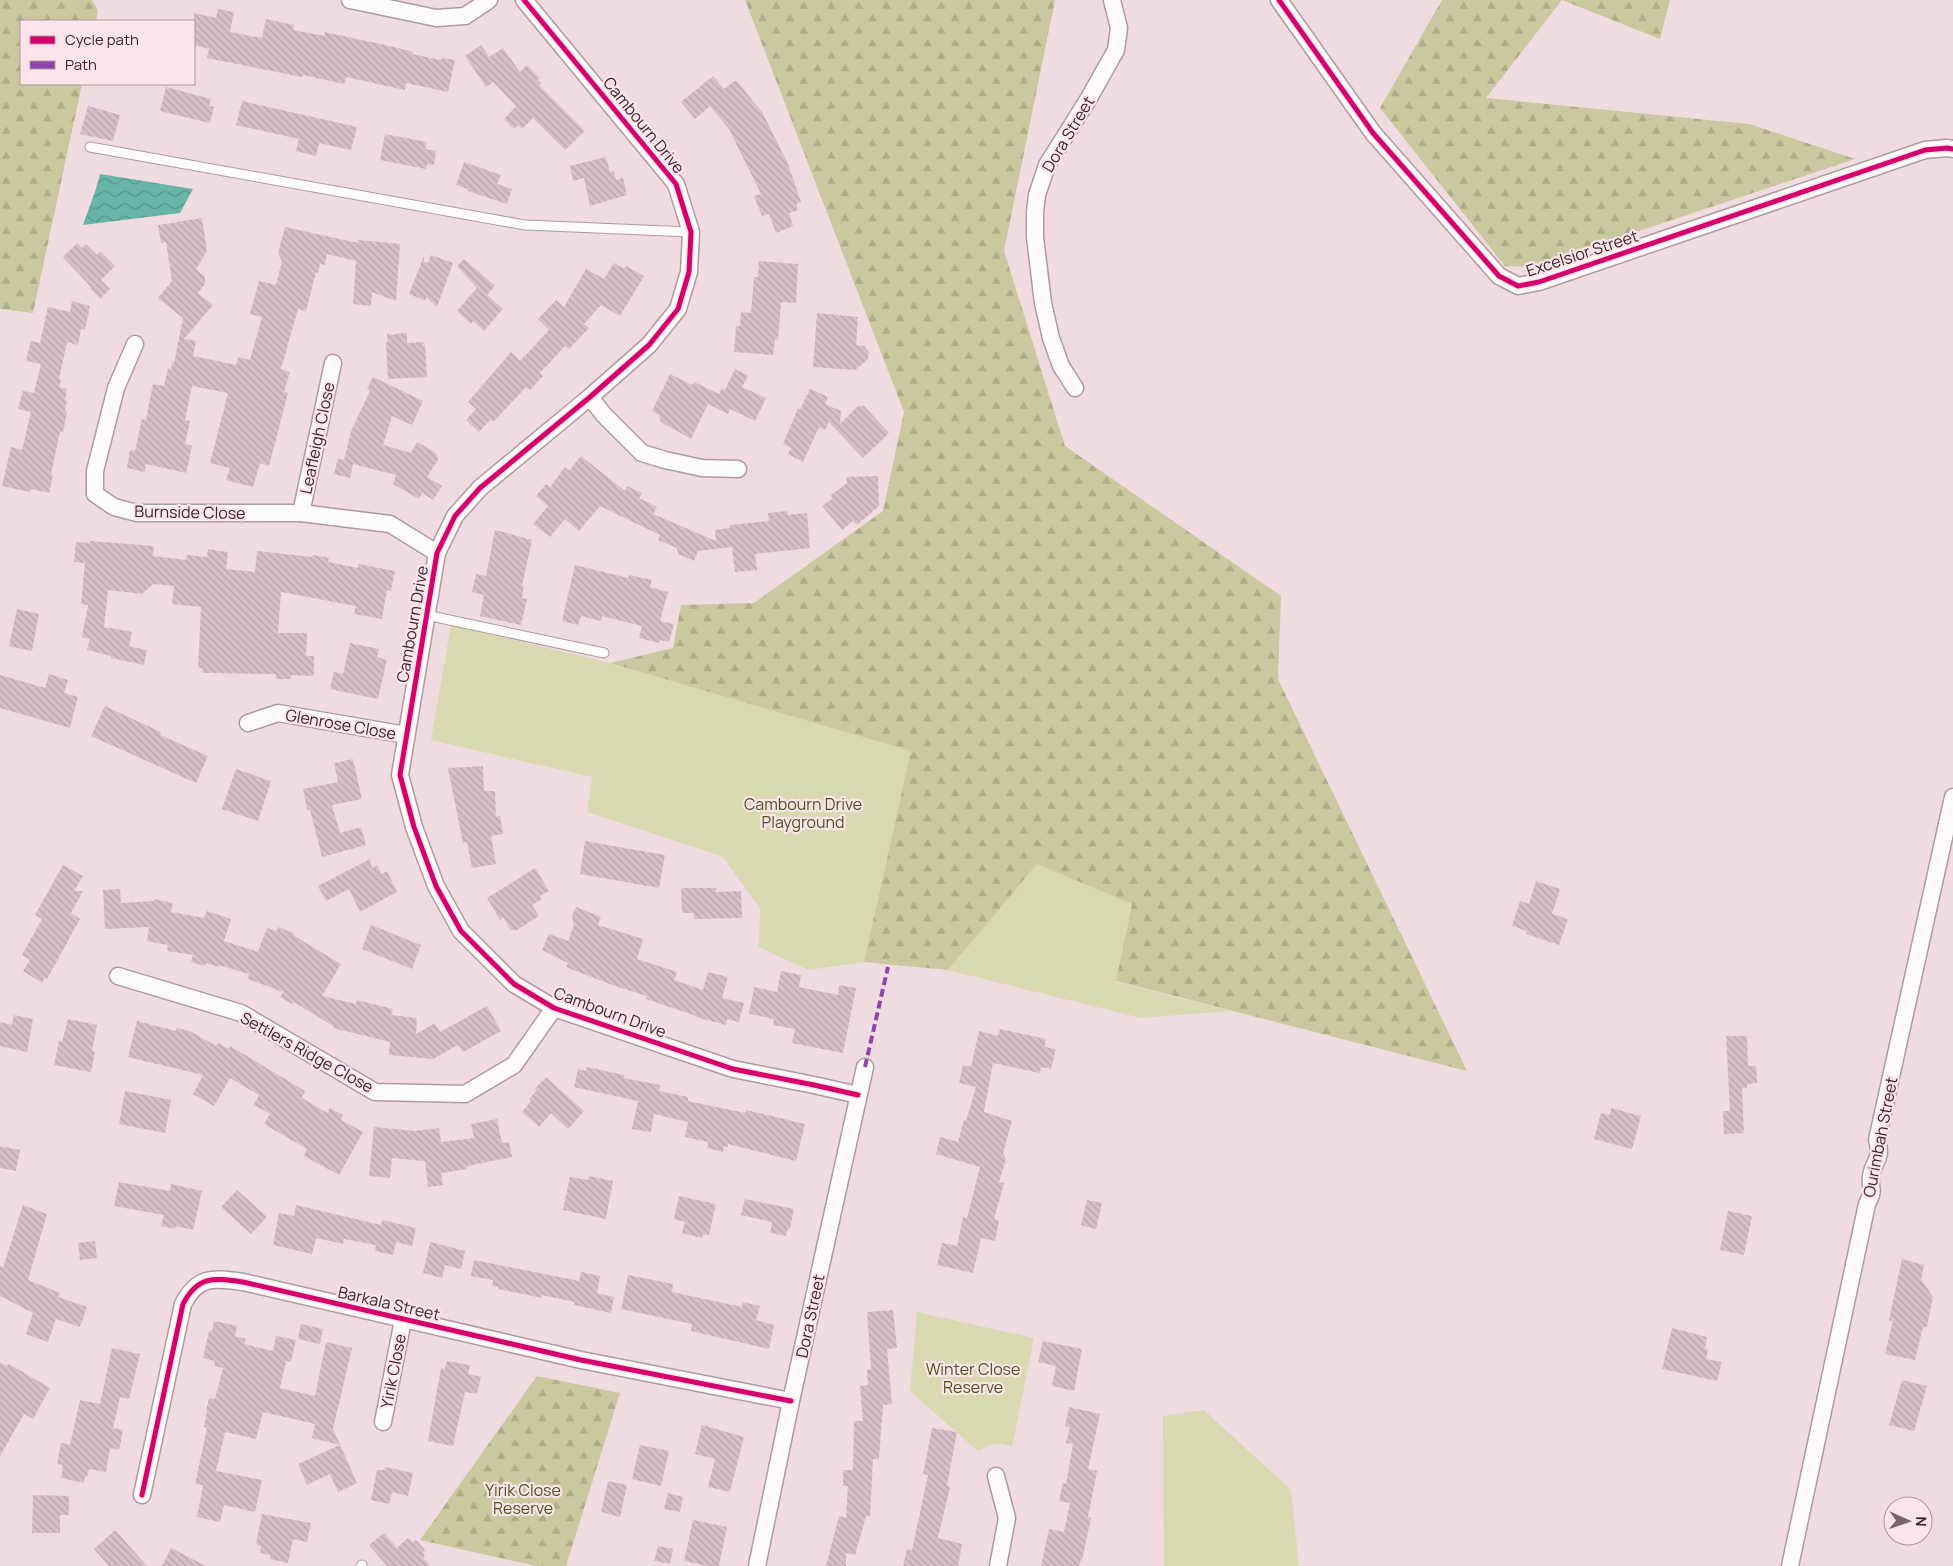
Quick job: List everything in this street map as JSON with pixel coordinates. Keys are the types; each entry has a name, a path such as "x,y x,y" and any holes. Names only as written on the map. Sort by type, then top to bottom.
{"street":[{"path":"350,0 436,18 464,16 489,0"},
{"name":"Cambourn Drive","path":"524,0 676,184 691,232 689,272 678,309 649,345 590,397 480,488 455,516 437,553 400,775 414,827 436,886 461,931 514,984 554,1008 733,1069 858,1095"},
{"name":"Dora Street","path":"1075,388 1061,366 1051,338 1043,303 1035,237 1035,212 1037,195 1047,165 1090,98 1116,50 1119,28 1112,0"},
{"name":"Excelsior Street","path":"1279,0 1373,133 1499,276 1518,286 1548,279 1925,150 1953,149"},
{"name":"Burnside Close","path":"135,344 116,388 96,471 95,494 114,508 137,513 301,512 390,524 437,553"},
{"name":"Leafleigh Close","path":"301,512 333,363"},
{"path":"590,397 604,415 642,453 702,468 738,469"},
{"name":"Glenrose Close","path":"248,723 278,713 406,735"},
{"name":"Ourimbah Street","path":"1790,1566 1867,1204 1873,1193 1872,1174 1879,1157 1878,1140 1953,797"},
{"name":"Settlers Ridge Close","path":"118,976 241,1013 375,1092 465,1094 514,1065 554,1008"},
{"name":"Dora Street","path":"757,1566 865,1067"},
{"name":"Barkala Street","path":"142,1495 183,1304 197,1284 216,1279 242,1282 581,1360 792,1401"},
{"name":"Yirik Close","path":"383,1422 403,1320"},
{"path":"996,1476 1006,1518 998,1566"}],"lane":[{"path":"90,147 526,225 691,232"},
{"path":"426,615 604,653"}],"green space":[{"path":"0,0 92,0 98,10 96,20 20,20 20,85 82,85 33,313 0,309"},
{"path":"745,0 1055,0 1004,251 1065,446 1281,596 1278,679 1467,1071 1116,981 1132,904 1037,864 948,970 864,962 911,751 610,663 673,648 681,605 754,603 883,511 904,412"},
{"path":"1442,0 1562,0 1486,98 1749,124 1855,159 1531,267 1505,266 1380,108"},
{"path":"1562,0 1670,0 1660,39"},
{"name":"Cambourn Drive Playground","path":"451,625 610,663 911,751 864,962 808,970 759,947 760,908 722,856 587,812 592,777 431,740"},
{"path":"1037,864 1132,904 1116,982 1230,1011 1141,1018 948,970"},
{"name":"Winter Close Reserve","path":"917,1312 1034,1338 1012,1447 994,1444 978,1451 910,1391"},
{"name":"Yirik Close Reserve","path":"537,1376 620,1393 566,1566 536,1566 420,1540"},
{"path":"1204,1410 1291,1490 1299,1566 1164,1566 1163,1416"}],"water":[{"path":"100,174 193,189 180,213 83,225"}],"building":[{"path":"218,9 234,12 230,32 262,38 266,19 294,25 293,30 324,36 325,32 398,48 413,52 412,54 440,60 443,58 455,60 448,92 406,83 405,90 346,77 344,84 207,58 209,49 195,45 194,13 216,18"},
{"path":"481,45 489,57 503,48 520,72 527,65 540,78 537,80 541,83 539,85 585,131 565,150 533,118 522,129 518,125 514,129 504,119 516,106 493,82 486,87 465,56"},
{"path":"713,76 724,89 736,80 762,112 788,164 801,202 796,204 798,209 796,211 789,213 793,226 776,233 769,214 762,216 754,196 761,194 729,129 710,106 695,119 681,102"},
{"path":"166,87 211,99 209,106 214,107 210,123 160,111"},
{"path":"242,101 357,127 351,150 319,143 316,156 296,151 299,139 236,125"},
{"path":"88,106 120,115 113,141 80,134"},
{"path":"385,134 427,142 425,149 436,151 434,165 427,164 426,169 380,160"},
{"path":"606,157 610,172 614,171 616,180 623,178 627,195 590,206 584,178 573,181 570,166"},
{"path":"464,162 501,175 497,184 512,189 507,204 456,185"},
{"path":"202,218 207,251 196,269 205,277 205,284 198,293 213,305 184,339 196,341 193,356 236,365 238,357 250,360 262,317 250,314 259,281 276,285 282,261 278,253 285,227 358,243 358,240 400,244 396,301 372,292 371,306 353,304 356,261 327,254 325,265 320,264 318,273 316,272 306,311 298,309 281,369 290,372 284,392 288,393 269,466 260,463 253,487 226,480 230,468 210,463 228,393 192,386 185,420 190,421 185,444 192,446 186,473 146,464 145,472 127,468 130,450 135,451 142,419 146,420 153,384 164,386 168,368 171,369 172,363 174,363 183,318 158,298 172,281 166,242 161,243 158,225"},
{"path":"77,243 82,248 86,244 97,255 100,251 115,266 101,280 110,289 100,299 63,257"},
{"path":"431,255 453,263 437,307 426,297 426,301 409,294 424,256 424,262 428,263"},
{"path":"464,259 495,286 487,295 503,309 484,331 473,321 471,324 457,311 477,288 457,266"},
{"path":"759,261 798,264 796,303 781,302 778,340 775,339 773,355 734,352 736,326 740,326 741,312 751,313 754,277 758,277"},
{"path":"614,263 624,269 626,266 644,276 620,316 601,305 584,324 589,328 569,349 565,346 540,373 543,376 530,390 526,387 494,421 490,420 479,432 466,420 476,409 468,402 511,352 520,361 549,330 538,319 556,300 564,307 586,269 604,279"},
{"path":"72,301 90,306 85,330 81,329 78,345 67,342 59,387 67,389 65,411 67,412 63,432 60,432 49,493 31,489 30,492 2,486 11,447 22,450 31,412 18,409 23,391 34,393 41,364 26,361 31,341 40,343 48,307 70,312"},
{"path":"817,313 858,317 856,345 864,346 869,352 868,359 855,370 813,367"},
{"path":"407,333 407,343 424,342 422,348 425,344 427,377 388,379 387,334"},
{"path":"735,369 748,376 742,387 766,398 755,421 730,409 728,414 708,404 691,439 661,422 659,415 652,411 670,374 692,385 694,382 719,394 722,388 725,390"},
{"path":"373,377 423,401 412,425 392,416 383,445 411,453 417,442 436,453 438,460 427,477 442,486 433,500 422,493 419,499 393,484 396,475 353,464 350,478 334,474 338,459 344,460 351,431 370,391 367,389"},
{"path":"810,389 828,397 825,404 841,411 840,424 858,406 864,406 889,433 863,458 829,422 825,430 819,427 803,462 788,454 791,448 783,444 798,408 800,410 806,397 804,395 807,396"},
{"path":"581,456 625,491 627,486 642,493 639,498 657,507 653,514 716,541 715,530 730,528 730,525 769,521 768,513 787,511 788,515 807,513 810,548 755,554 757,570 735,572 732,547 698,551 694,561 678,554 677,548 658,540 660,535 600,506 579,531 565,519 550,537 533,524 548,506 536,496 546,484 550,487 565,467 569,471"},
{"path":"878,476 879,506 857,525 853,521 842,530 822,506 832,499 831,495 847,483 846,477"},
{"path":"495,530 532,540 522,586 524,586 522,598 527,599 521,625 480,616 484,595 472,592 476,574 486,576"},
{"path":"90,541 154,546 153,556 186,560 187,555 207,557 208,549 228,552 226,569 255,572 257,551 312,557 313,555 329,558 328,562 358,568 358,564 395,571 391,591 387,590 382,619 354,614 356,606 281,592 278,633 307,633 306,656 314,656 314,676 291,675 291,679 276,679 276,674 202,673 203,668 198,668 201,607 172,604 174,586 153,584 142,594 108,590 104,627 132,632 129,646 147,650 144,665 111,658 111,656 87,650 90,639 82,637 88,605 81,604 85,563 74,562 76,542 90,543"},
{"path":"575,565 628,578 629,575 652,580 650,587 668,592 660,621 674,624 669,642 660,640 659,643 639,638 642,626 602,616 601,621 581,616 578,625 562,621"},
{"path":"17,609 39,614 32,651 9,646"},
{"path":"350,643 379,649 377,657 387,660 378,699 330,689 334,672 343,674"},
{"path":"49,674 68,680 64,693 78,697 70,728 0,708 0,675 45,688"},
{"path":"105,706 161,732 160,735 208,756 196,783 91,736"},
{"path":"353,759 362,799 332,805 340,833 361,827 366,845 322,857 310,810 307,810 303,789 338,782 334,763"},
{"path":"483,766 484,791 495,791 496,817 500,816 503,834 491,836 496,864 472,868 467,842 463,843 448,768"},
{"path":"236,769 271,781 258,821 222,809"},
{"path":"585,841 665,855 659,888 580,874"},
{"path":"370,859 372,868 377,865 382,874 387,871 397,892 360,912 349,889 326,901 318,886"},
{"path":"63,865 83,876 74,891 83,891 71,913 80,919 47,979 45,978 42,983 23,971 30,960 22,955 42,919 35,915"},
{"path":"535,868 549,891 540,896 542,899 532,905 539,916 517,930 511,930 503,917 500,920 487,898"},
{"path":"1536,881 1560,889 1552,914 1568,919 1559,945 1526,934 1527,931 1512,926 1520,901 1529,904"},
{"path":"681,888 716,888 716,892 741,891 742,918 694,919 694,913 682,913"},
{"path":"120,889 121,903 154,901 154,899 173,903 171,912 204,918 207,911 231,919 224,941 258,952 267,928 277,931 278,927 294,933 293,935 341,964 322,996 356,1004 357,1000 393,1009 391,1015 417,1018 416,1034 435,1023 440,1032 487,1006 501,1031 463,1052 458,1045 433,1059 389,1055 390,1042 333,1028 333,1026 294,1002 292,1004 280,997 283,992 248,979 249,974 219,965 219,967 206,963 205,966 191,962 193,955 167,951 168,945 147,941 149,927 105,929 103,890"},
{"path":"576,907 601,917 598,925 643,939 637,959 677,972 674,980 703,990 708,972 728,977 722,998 744,1003 739,1022 727,1019 726,1025 696,1017 646,999 647,996 566,967 568,963 542,950 549,934 568,941 574,925 572,915"},
{"path":"371,925 421,945 412,969 362,949"},
{"path":"781,971 801,975 799,987 838,995 839,985 856,988 843,1053 792,1043 795,1029 773,1025 774,1019 749,1014 754,987 777,992"},
{"path":"14,1015 33,1019 27,1052 0,1046 0,1022 12,1025"},
{"path":"68,1019 97,1025 92,1051 95,1052 91,1072 54,1065 59,1041 62,1042"},
{"path":"137,1021 176,1031 176,1028 190,1031 216,1046 218,1043 229,1049 230,1046 305,1091 302,1098 327,1113 330,1108 343,1115 341,1120 363,1132 339,1175 304,1156 307,1149 264,1124 270,1114 254,1105 259,1095 230,1078 214,1106 193,1094 203,1075 128,1057"},
{"path":"1000,1029 1046,1039 1045,1047 1056,1049 1051,1069 1041,1067 1040,1073 993,1063 984,1112 1012,1121 1003,1153 1006,1159 999,1182 1004,1183 994,1219 999,1221 995,1241 981,1238 973,1273 937,1265 942,1243 957,1246 963,1217 967,1218 980,1167 936,1154 940,1137 958,1142 964,1120 966,1121 976,1087 959,1083 963,1065 971,1067 979,1031 998,1036"},
{"path":"1726,1036 1747,1036 1748,1066 1756,1066 1757,1083 1747,1084 1747,1088 1742,1088 1744,1133 1724,1134 1723,1111 1730,1111"},
{"path":"587,1067 624,1075 624,1078 660,1085 659,1091 688,1097 688,1101 745,1113 746,1110 805,1124 796,1161 728,1144 728,1147 724,1146 723,1152 707,1148 708,1142 685,1137 688,1122 654,1114 651,1132 632,1129 638,1101 574,1087 578,1069 586,1071"},
{"path":"546,1077 584,1111 568,1129 551,1113 539,1127 522,1112 531,1101 529,1099 537,1090 535,1089"},
{"path":"125,1091 171,1100 165,1133 119,1124"},
{"path":"1611,1108 1641,1116 1632,1149 1594,1139 1601,1113 1610,1115"},
{"path":"497,1119 502,1143 509,1142 512,1157 467,1166 467,1169 441,1173 443,1185 428,1187 425,1161 392,1158 390,1178 369,1176 374,1127 415,1131 439,1128 441,1142 474,1138 471,1124"},
{"path":"0,1146 20,1150 16,1171 0,1168"},
{"path":"589,1176 613,1181 606,1219 563,1210 570,1177 588,1180"},
{"path":"119,1182 170,1191 171,1184 202,1191 193,1230 176,1226 175,1229 161,1226 164,1215 114,1206"},
{"path":"237,1190 267,1217 251,1234 221,1207"},
{"path":"679,1196 716,1204 709,1235 703,1234 702,1238 682,1233 685,1222 674,1219"},
{"path":"745,1199 794,1209 790,1229 788,1228 786,1236 770,1233 772,1222 741,1215"},
{"path":"1087,1200 1102,1203 1096,1229 1081,1225"},
{"path":"23,1205 47,1214 28,1280 60,1293 58,1297 87,1307 80,1327 56,1319 48,1342 26,1334 33,1313 0,1296 0,1266 3,1268"},
{"path":"296,1205 381,1225 382,1220 416,1228 412,1246 396,1242 393,1255 375,1251 376,1245 344,1239 343,1244 316,1238 312,1254 273,1245 279,1213 294,1216"},
{"path":"1728,1211 1752,1216 1744,1255 1720,1250"},
{"path":"95,1241 97,1258 80,1260 78,1243"},
{"path":"430,1242 465,1251 461,1269 445,1265 442,1278 423,1273"},
{"path":"1902,1259 1924,1265 1921,1279 1933,1297 1927,1327 1923,1327 1915,1360 1885,1354 1893,1321 1889,1320"},
{"path":"474,1260 579,1281 581,1272 600,1276 597,1293 614,1297 611,1313 574,1305 575,1302 542,1295 542,1298 498,1289 499,1287 492,1286 493,1280 471,1276"},
{"path":"628,1275 673,1284 672,1292 742,1307 743,1302 760,1306 756,1320 774,1325 769,1349 691,1331 692,1324 621,1309"},
{"path":"893,1310 897,1348 887,1349 892,1404 883,1405 879,1459 873,1459 870,1516 866,1516 855,1555 846,1553 846,1566 826,1566 839,1516 846,1518 848,1486 843,1486 843,1470 853,1470 854,1421 863,1421 860,1386 868,1385 867,1370 871,1369 867,1312"},
{"path":"214,1321 237,1326 235,1336 246,1339 244,1344 273,1351 276,1336 296,1340 291,1362 286,1361 280,1388 315,1396 326,1342 352,1348 333,1429 357,1483 338,1492 330,1474 307,1485 298,1464 340,1445 312,1438 315,1424 263,1412 256,1439 225,1432 216,1471 262,1480 255,1512 224,1505 220,1522 197,1517 203,1485 195,1484 207,1428 204,1427 206,1411 209,1398 215,1399 223,1368 214,1366 215,1361 203,1358 209,1331 212,1331"},
{"path":"301,1324 323,1329 320,1344 298,1339"},
{"path":"1672,1328 1707,1337 1705,1349 1708,1349 1706,1359 1722,1362 1717,1381 1662,1369"},
{"path":"1043,1341 1082,1349 1074,1391 1052,1386 1056,1366 1038,1362"},
{"path":"112,1348 140,1354 129,1399 120,1397 113,1428 123,1430 119,1450 110,1448 106,1472 89,1469 84,1483 61,1478 63,1465 57,1464 61,1443 70,1445 80,1400 100,1404"},
{"path":"447,1361 470,1365 468,1374 481,1377 477,1394 465,1392 453,1446 428,1441 441,1368 445,1369"},
{"path":"0,1362 7,1366 9,1364 50,1388 33,1419 24,1414 0,1456"},
{"path":"1902,1380 1927,1386 1914,1431 1889,1425"},
{"path":"1069,1407 1100,1414 1088,1469 1097,1471 1088,1517 1091,1518 1079,1566 1041,1566 1049,1529 1064,1532 1070,1503 1059,1501 1063,1483 1066,1484 1073,1444 1066,1443 1070,1427 1065,1426"},
{"path":"702,1425 744,1437 730,1492 708,1487 715,1459 695,1454"},
{"path":"932,1428 957,1432 947,1486 950,1487 938,1538 962,1544 958,1566 903,1566 907,1549 912,1550 928,1475 923,1474"},
{"path":"640,1445 669,1451 661,1486 632,1479"},
{"path":"385,1467 413,1473 408,1496 392,1492 389,1504 371,1500 377,1470 385,1470"},
{"path":"608,1481 627,1485 620,1517 601,1512"},
{"path":"668,1493 683,1497 680,1512 664,1509"},
{"path":"33,1495 69,1496 69,1515 60,1515 60,1533 32,1533"},
{"path":"262,1514 311,1523 307,1542 293,1539 288,1563 270,1559 270,1555 260,1553 261,1546 256,1544"},
{"path":"693,1520 727,1527 719,1566 706,1566 684,1561"},
{"path":"115,1530 147,1566 109,1566 94,1549"},
{"path":"384,1533 397,1548 408,1538 413,1542 416,1540 425,1550 423,1558 430,1566 387,1566 369,1545"},
{"path":"658,1546 673,1549 670,1564 654,1561"},
{"path":"171,1548 206,1566 162,1566"}],"marked path":[{"path":"865,1067 888,967"}],"cycle path":[{"path":"524,0 676,184 691,232 689,272 678,309 649,345 590,397 480,488 455,516 437,553 400,775 414,827 436,886 461,931 514,984 554,1008 733,1069 858,1095"},
{"path":"1279,0 1373,133 1499,276 1518,286 1539,282 1925,150 1953,149"},
{"path":"142,1495 183,1304 195,1288 201,1283 208,1281 243,1282 581,1360 791,1401"}]}
